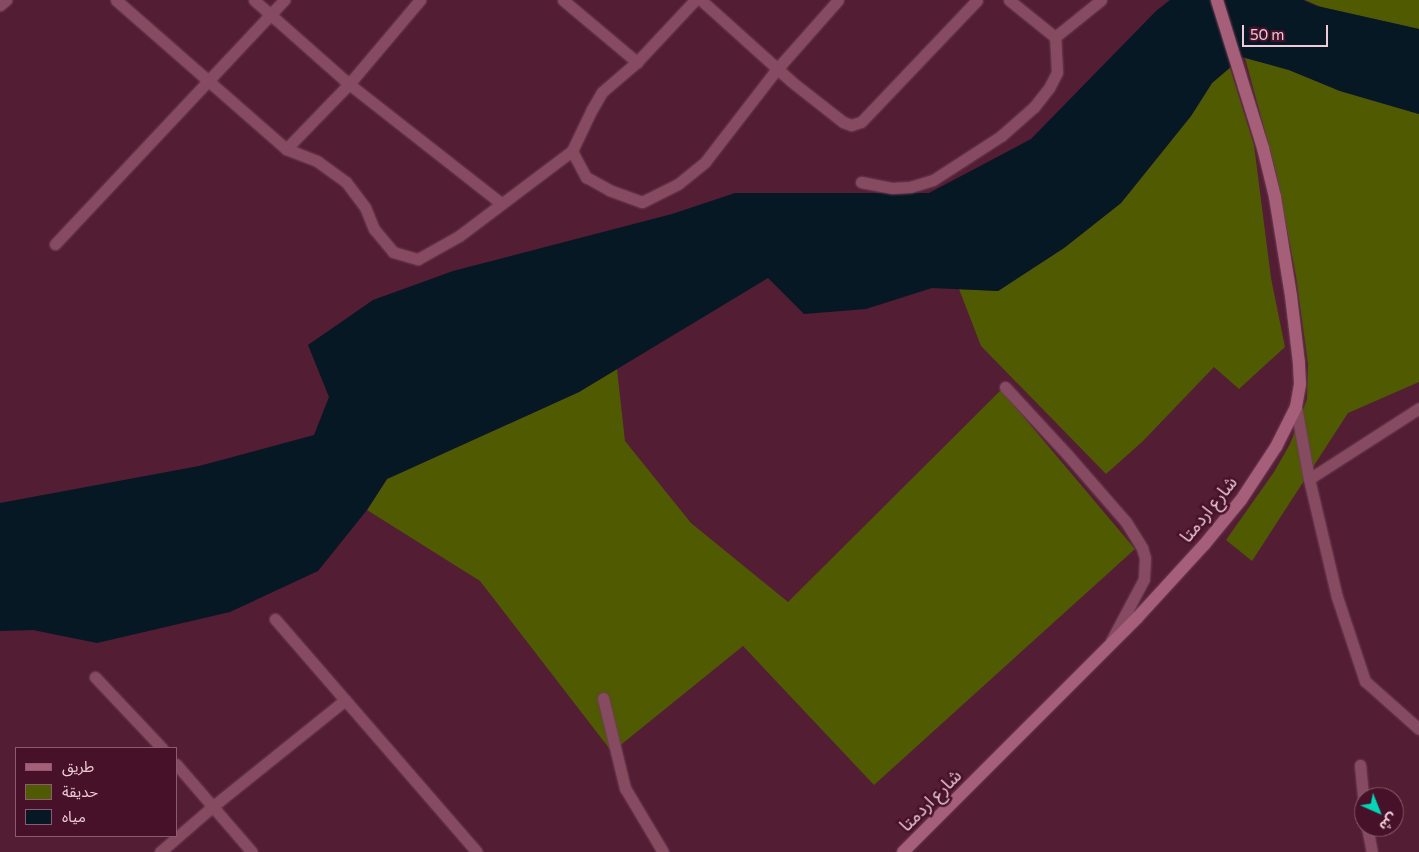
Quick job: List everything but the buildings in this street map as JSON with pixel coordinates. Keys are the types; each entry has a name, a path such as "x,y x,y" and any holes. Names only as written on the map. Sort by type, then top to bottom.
{"main road":[{"name":"شارع اردمتا","path":"903,852 1107,648 1204,545 1241,500 1276,447 1296,407 1300,384 1292,296 1275,197 1218,0"}],"street":[{"path":"0,5 6,0"},
{"path":"116,0 286,149 317,160 346,182 365,207 374,229 393,252 418,259 458,236 572,151 602,92 637,62 695,0"},
{"path":"254,0 349,84 501,204"},
{"path":"55,244 284,0"},
{"path":"286,149 349,84 420,0"},
{"path":"563,0 637,62"},
{"path":"701,0 777,69 843,122 852,125 861,122 977,0"},
{"path":"572,151 586,177 609,190 642,202 678,184 705,162 777,69 838,0"},
{"path":"1009,0 1056,36"},
{"path":"1056,36 1101,0"},
{"path":"861,182 892,188 910,188 934,180 1001,136 1034,107 1049,88 1057,72 1056,36"},
{"path":"1005,388 1066,452 1126,522 1142,548 1145,558 1144,579 1107,648"},
{"path":"1296,407 1309,479 1336,597 1365,681 1419,729"},
{"path":"1309,479 1419,408"},
{"path":"275,618 477,852"},
{"path":"96,677 161,747"},
{"path":"603,698 625,788 663,852"},
{"path":"178,836 345,700"},
{"path":"1360,765 1362,787"},
{"path":"178,766 252,852"},
{"path":"160,852 177,837"},
{"path":"1370,837 1372,852"}],"green space":[{"path":"1305,0 1419,0 1419,29 1321,7"},
{"path":"1245,58 1289,70 1340,91 1419,114 1419,382 1348,413 1252,561 1226,540 1274,472 1290,444 1307,399 1308,364 1296,276 1276,172"},
{"path":"1230,68 1254,145 1271,278 1285,347 1239,389 1214,367 1143,441 1106,474 981,346 959,289 998,291 1064,248 1121,203 1191,116 1212,83"},
{"path":"617,369 625,441 691,523 788,602 1001,390 1135,549 874,785 743,646 612,752 480,581 367,510 387,479 579,392"}],"water":[{"path":"1170,0 1303,0 1317,6 1419,29 1419,114 1340,91 1289,70 1242,57 1212,83 1191,116 1121,203 1064,248 998,291 932,288 866,309 804,314 768,278 579,392 387,479 367,510 318,571 230,612 97,643 33,630 0,631 0,503 199,466 314,435 329,397 308,345 373,300 453,271 672,214 735,193 929,193 1031,139 1156,11"}]}
